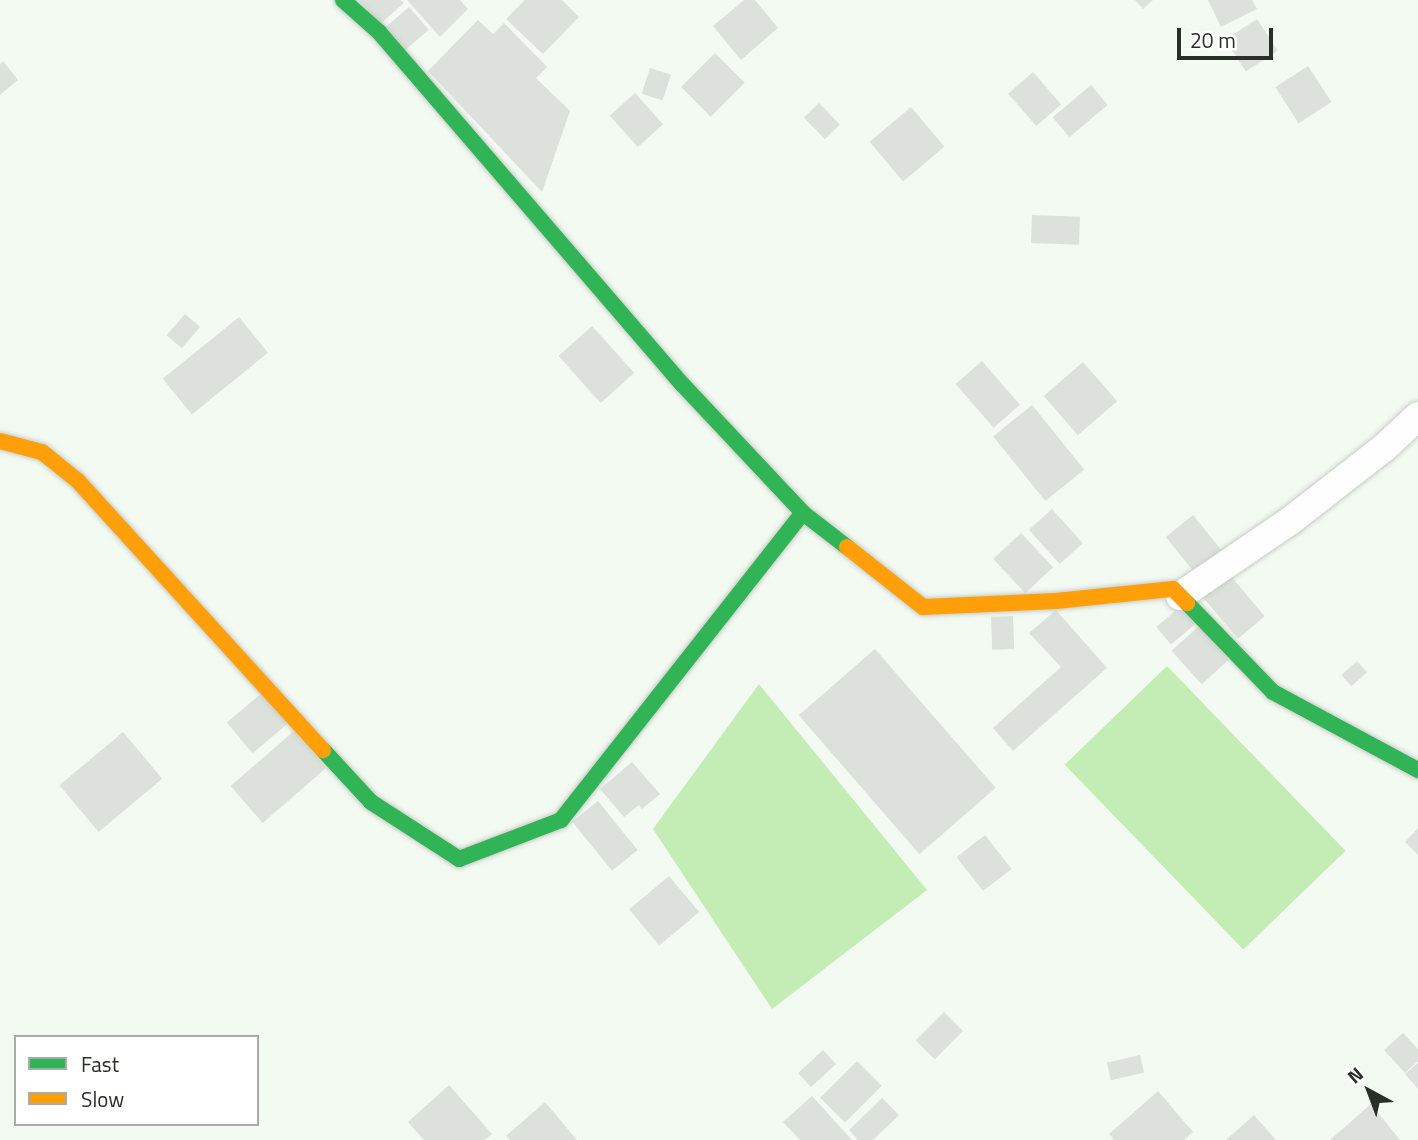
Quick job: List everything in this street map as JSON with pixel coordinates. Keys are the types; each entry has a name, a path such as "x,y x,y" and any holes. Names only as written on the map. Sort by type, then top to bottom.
{"street":[{"path":"344,0 379,32 682,384 803,513 923,607 1056,601 1173,589 1273,692 1418,770"},
{"path":"1180,596 1290,521 1385,447 1418,416"},
{"path":"0,441 42,452 78,481 371,802 459,859 561,820 803,513"}],"shaded area":[{"path":"1167,666 1346,851 1243,950 1065,765"},
{"path":"759,684 927,890 772,1009 653,829"}],"building":[{"path":"358,0 400,0 404,3 380,24"},
{"path":"407,0 460,0 468,9 440,37"},
{"path":"525,0 562,0 579,17 543,54 506,19"},
{"path":"744,0 755,0 778,28 741,60 713,26"},
{"path":"1135,0 1153,0 1143,9"},
{"path":"1208,0 1252,0 1257,9 1221,27"},
{"path":"409,7 429,30 405,50 386,27"},
{"path":"1257,19 1278,51 1246,72 1225,40"},
{"path":"478,20 493,34 504,23 547,67 536,78 570,111 542,192 428,71"},
{"path":"715,53 745,83 711,117 681,87"},
{"path":"3,61 18,80 0,95 0,64"},
{"path":"1308,66 1331,102 1299,123 1275,87"},
{"path":"650,68 671,75 663,100 642,94"},
{"path":"1033,72 1061,104 1036,126 1008,94"},
{"path":"1091,85 1108,105 1069,137 1053,117"},
{"path":"635,93 663,124 638,147 610,116"},
{"path":"819,103 840,125 825,139 804,118"},
{"path":"911,107 944,147 903,182 870,142"},
{"path":"1032,215 1080,217 1079,245 1031,243"},
{"path":"185,314 200,327 182,348 167,335"},
{"path":"239,317 268,353 192,414 163,379"},
{"path":"592,326 634,373 601,403 559,356"},
{"path":"982,361 1020,405 994,428 956,384"},
{"path":"1083,362 1117,401 1078,435 1044,396"},
{"path":"1032,405 1084,470 1045,501 993,436"},
{"path":"1052,509 1083,543 1060,564 1029,530"},
{"path":"1193,515 1221,550 1194,572 1166,537"},
{"path":"1021,533 1053,567 1025,593 993,559"},
{"path":"1230,575 1265,616 1238,639 1203,597"},
{"path":"1180,607 1195,625 1171,645 1156,627"},
{"path":"1056,610 1107,668 1013,751 993,728 1061,667 1029,633"},
{"path":"1013,616 1014,649 992,650 991,617"},
{"path":"1199,626 1229,659 1202,684 1172,651"},
{"path":"875,649 996,788 919,854 799,715"},
{"path":"1357,661 1367,672 1351,686 1341,675"},
{"path":"262,693 288,724 252,753 227,723"},
{"path":"294,731 326,768 263,823 231,786"},
{"path":"123,732 162,779 99,832 59,785"},
{"path":"632,762 660,794 642,809 639,805 624,817 600,789"},
{"path":"598,801 638,850 612,871 572,822"},
{"path":"1418,828 1418,855 1405,842"},
{"path":"985,835 1011,869 983,891 957,857"},
{"path":"669,876 699,912 659,945 629,909"},
{"path":"944,1012 963,1031 935,1059 916,1040"},
{"path":"1403,1033 1418,1049 1418,1061 1405,1073 1384,1050"},
{"path":"823,1050 836,1064 811,1087 798,1073"},
{"path":"1140,1055 1144,1073 1111,1080 1107,1063"},
{"path":"857,1061 882,1086 845,1123 820,1098"},
{"path":"1418,1063 1418,1089 1405,1074"},
{"path":"449,1085 492,1134 485,1140 424,1140 408,1122"},
{"path":"1158,1091 1193,1132 1184,1140 1114,1140 1109,1134"},
{"path":"812,1096 852,1140 800,1140 783,1122"},
{"path":"882,1098 899,1115 873,1140 858,1140 849,1130"},
{"path":"545,1102 577,1140 510,1140 506,1136"},
{"path":"1371,1104 1400,1140 1330,1140"},
{"path":"1254,1115 1276,1140 1226,1140"}],"traffic: fast":[{"path":"343,0 379,32 682,384 803,513 847,547"},
{"path":"323,750 371,802 459,859 561,820 803,513"},
{"path":"1187,603 1273,692 1418,770"}],"traffic: slow":[{"path":"0,441 42,452 78,481 323,750"},
{"path":"847,547 923,607 1056,601 1173,589 1187,603"}]}
